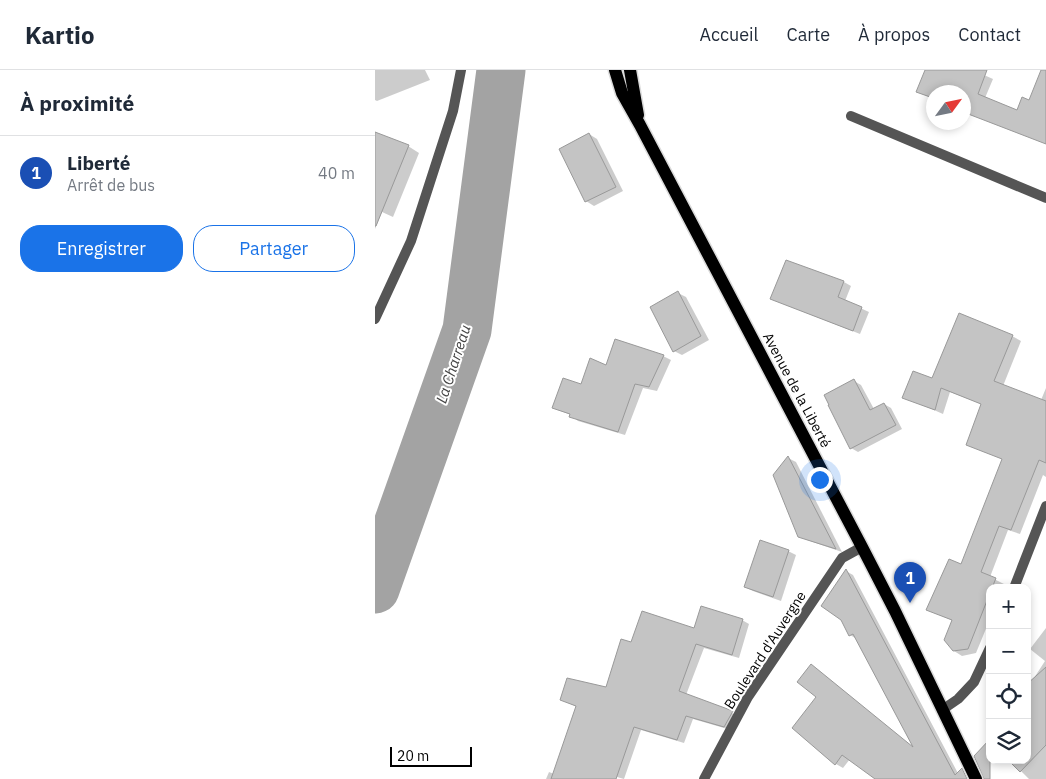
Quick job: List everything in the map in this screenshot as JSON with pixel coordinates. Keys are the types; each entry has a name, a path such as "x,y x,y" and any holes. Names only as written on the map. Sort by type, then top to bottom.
{"main road":[{"name":"Avenue de la Liberté","path":"615,70 622,93 862,547 976,779"},
{"name":"Avenue de la Liberté","path":"630,70 640,125"}],"street":[{"path":"375,319 411,241 453,110 461,70"},
{"path":"851,116 1046,198"},
{"path":"1017,584 1046,506"},
{"name":"Boulevard d'Auvergne","path":"704,779 748,697 842,558 862,547"},
{"path":"942,710 958,699 974,682 986,656"}],"building":[{"path":"925,70 987,70 978,94 1017,110 1022,97 1029,100 1041,70 1046,70 1046,144 971,115 971,85 926,85 926,96 916,92"},
{"path":"375,132 409,145 376,226 375,226"},
{"path":"589,133 616,187 585,202 559,149"},
{"path":"786,260 844,281 838,297 862,307 853,331 770,299"},
{"path":"678,291 701,336 673,352 650,307"},
{"path":"959,313 1013,335 994,381 1046,401 1046,463 1039,460 1011,530 999,526 981,572 996,578 994,584 986,584 986,603 968,649 953,651 944,640 952,620 926,610 949,559 961,564 1002,459 966,445 981,404 941,388 935,410 902,398 913,371 932,378"},
{"path":"615,339 664,355 649,387 635,384 618,432 569,417 570,414 552,408 563,378 581,384 590,358 606,365"},
{"path":"854,379 870,410 884,403 896,425 850,449 824,395"},
{"path":"788,456 836,549 798,537 773,475"},
{"path":"760,540 789,550 773,597 744,587"},
{"path":"846,569 955,775 962,768 967,779 875,779 842,755 835,765 792,728 816,697 797,682 811,664 913,747 853,634 849,636 841,620 821,606"},
{"path":"701,606 743,619 732,655 696,644 679,691 733,711 724,727 686,716 677,740 634,727 616,779 551,779 576,706 560,700 567,678 606,687 621,639 631,642 642,611 694,628"},
{"path":"1046,667 1046,745 1031,761 1031,719 1031,680"},
{"path":"986,743 986,764 990,764 990,779 984,779 974,756"},
{"path":"1012,764 1028,764 1020,772"}],"waterway":[{"name":"La Charreau","path":"375,589 467,330 501,70"}],"place":[{"name":"Liberté","path":"910,603"}]}
